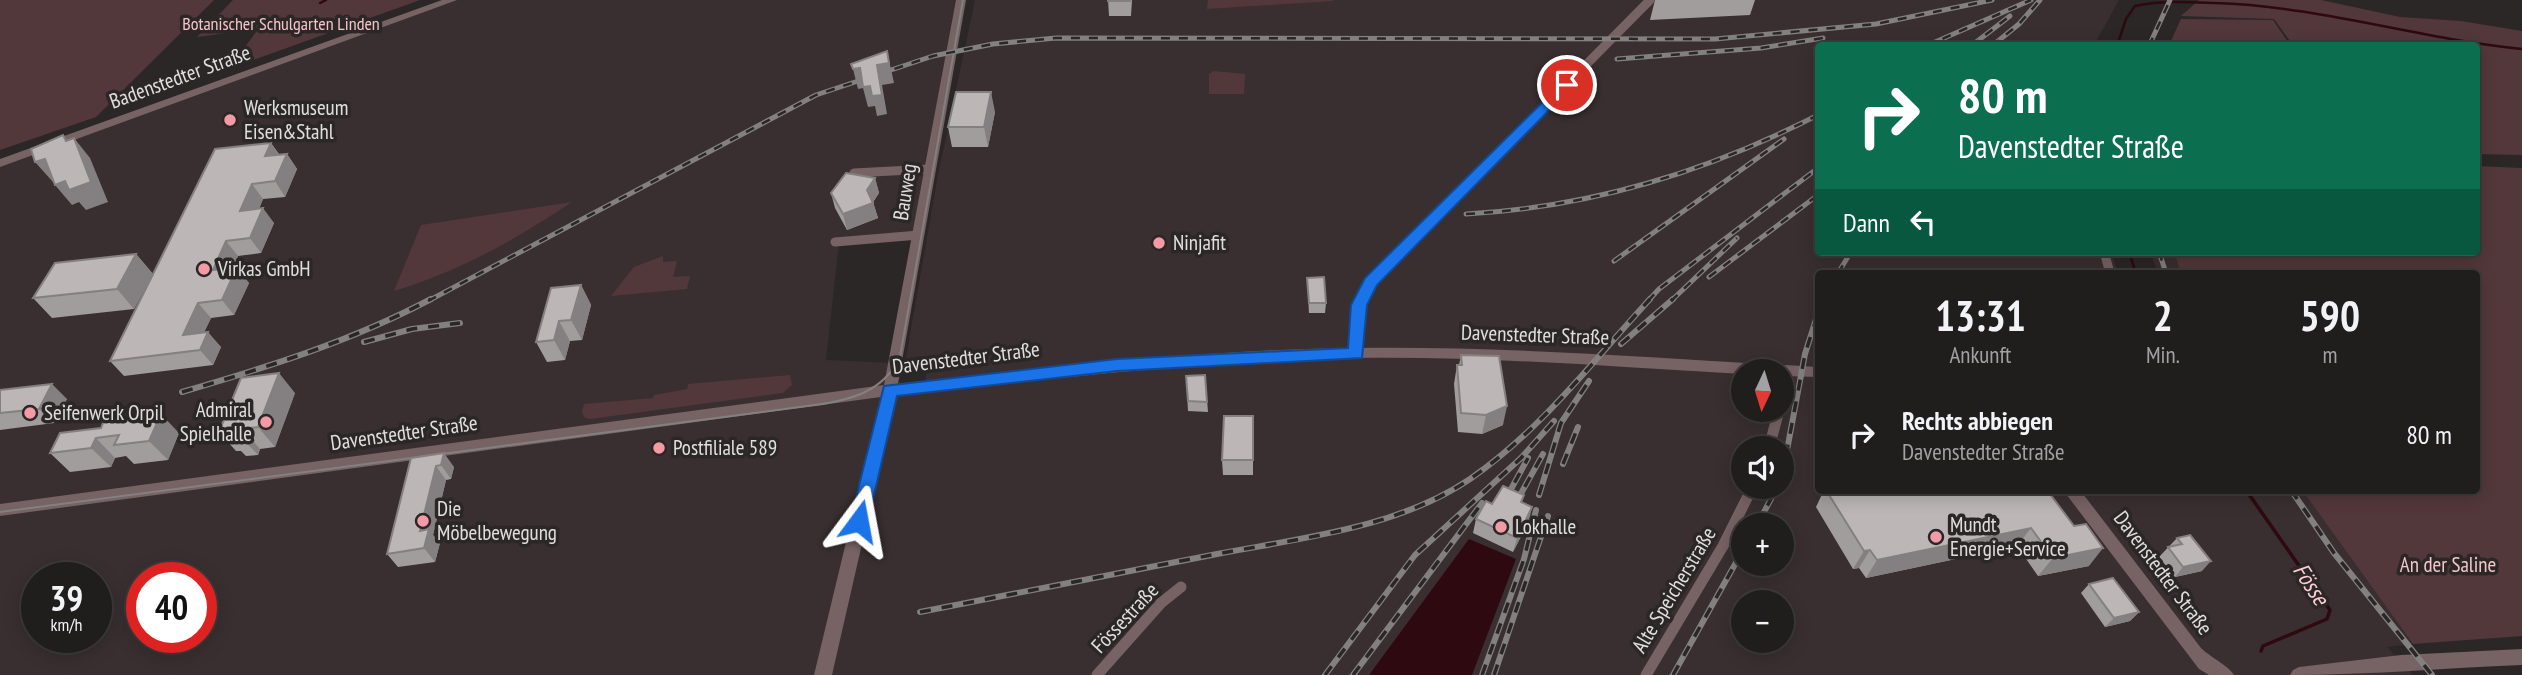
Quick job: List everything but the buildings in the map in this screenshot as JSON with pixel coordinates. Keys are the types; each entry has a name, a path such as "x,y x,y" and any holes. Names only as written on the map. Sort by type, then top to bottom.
{"street":[{"name":"Badenstedter Straße","path":"0,163 452,0"},
{"name":"Bauweg","path":"823,675 890,390 961,0"},
{"path":"1356,353 1359,305 1371,282 1650,0"},
{"path":"854,173 930,169"},
{"path":"835,242 919,235"},
{"name":"Davenstedter Straße","path":"0,510 890,390 1117,365 1356,353 1511,356 1731,368"},
{"name":"Davenstedter Straße","path":"1794,371 1815,372"},
{"name":"Davenstedter Straße","path":"2074,494 2195,653 2205,664 2225,675"},
{"name":"Alte Speicherstraße","path":"1646,675 1723,546 1746,499"},
{"name":"Fössestraße","path":"1097,675 1161,603 1181,587"},
{"path":"2299,675 2401,663 2522,657"}],"shaded area":[{"path":"452,0 961,0 917,236 839,243 826,360 895,363 890,389 925,385 926,374 905,363 938,175 975,0 2119,0 2096,42 1815,42 1815,256 2112,256 2117,270 1815,270 1815,494 2305,494 2413,644 2387,647 2413,675 0,675 0,163"},
{"path":"2152,256 2175,256 2180,270 2157,270"},
{"path":"1469,539 1516,559 1472,675 1369,675"}],"green space":[{"path":"0,0 214,0 96,117 0,150"},
{"name":"Botanischer Schulgarten Linden","path":"233,0 420,0 242,64 233,64 258,29 197,37"},
{"path":"1208,0 1333,0 1333,1 1207,9"},
{"path":"2199,0 2321,0 2400,17 2461,21 2522,31 2522,155 2480,154 2480,42 2291,42 2274,19 2181,16"},
{"path":"2181,19 2273,20 2288,42 2170,42"},
{"path":"1214,71 1245,74 1244,94 1209,94 1209,74"},
{"name":"An der Saline","path":"2480,166 2522,168 2522,636 2413,644 2305,494 2480,494 2480,270 2180,270 2175,256 2480,256"},
{"path":"572,202 486,253 442,274 394,291 421,225"},
{"path":"663,256 663,262 677,261 673,277 690,276 687,289 611,296 634,267"},
{"path":"790,375 792,385 783,393 590,419 585,418 582,412 584,404 653,398 654,395 687,389 688,384"}],"waterway":[{"path":"320,3 326,0"},
{"name":"Fösse","path":"2118,42 2126,19 2135,6 2185,2 2254,5 2292,10 2471,42"},
{"name":"Fösse","path":"2480,43 2522,49"},
{"name":"Fösse","path":"2130,256 2135,270"},
{"name":"Fösse","path":"2249,494 2330,610 2327,619 2263,646 2261,651"}],"tram line":[{"path":"0,512 815,405 865,392 885,379 900,357 963,0"}],"railway":[{"path":"428,301 816,95 933,56 993,44 1056,38 1715,39 1876,24 1992,0"},
{"path":"1935,42 2031,0"},
{"path":"1997,42 2019,24 2040,0"},
{"path":"2151,42 2170,0"},
{"path":"1976,42 2010,16"},
{"path":"1617,59 1761,48 1823,38"},
{"path":"1466,214 1558,204 1647,183 1733,154 1815,116"},
{"path":"1614,261 1784,139"},
{"path":"1648,301 1659,289 1815,170"},
{"path":"1709,277 1815,197"},
{"path":"1671,301 1737,238"},
{"path":"1840,270 1849,256"},
{"path":"2160,256 2165,270"},
{"path":"182,392 278,363 340,340 431,299"},
{"path":"920,612 1315,536 1348,529 1412,509 1442,496 1470,479 1520,439 1565,394 1650,299"},
{"path":"1621,344 1673,299"},
{"path":"1790,436 1805,354 1815,322"},
{"path":"364,342 412,329 460,323"},
{"path":"1539,495 1561,423 1589,381"},
{"path":"1325,675 1415,555 1521,458 1554,421"},
{"path":"1563,464 1578,427"},
{"path":"1514,506 1543,454"},
{"path":"1504,502 1528,458"},
{"path":"2294,494 2334,553 2432,675"},
{"path":"1763,513 1771,499"},
{"path":"1353,675 1482,503"},
{"path":"1482,675 1524,559 1536,510"},
{"path":"1494,675 1548,516"},
{"path":"1673,675 1731,571"}],"place":[{"name":"Werksmuseum Eisen&Stahl","path":"230,120"},
{"name":"Ninjafit","path":"1159,243"},
{"name":"Virkas GmbH","path":"204,269"},
{"name":"Seifenwerk Orpil","path":"30,413"},
{"name":"Admiral Spielhalle","path":"266,422"},
{"name":"Postfiliale 589","path":"659,448"},
{"name":"Die Möbelbewegung","path":"423,521"},
{"name":"Lokhalle","path":"1501,527"},
{"name":"Mundt Energie+Service","path":"1936,537"}],"route":[{"path":"859,521 890,390 1117,365 1356,353 1359,305 1371,282 1567,85"}]}
